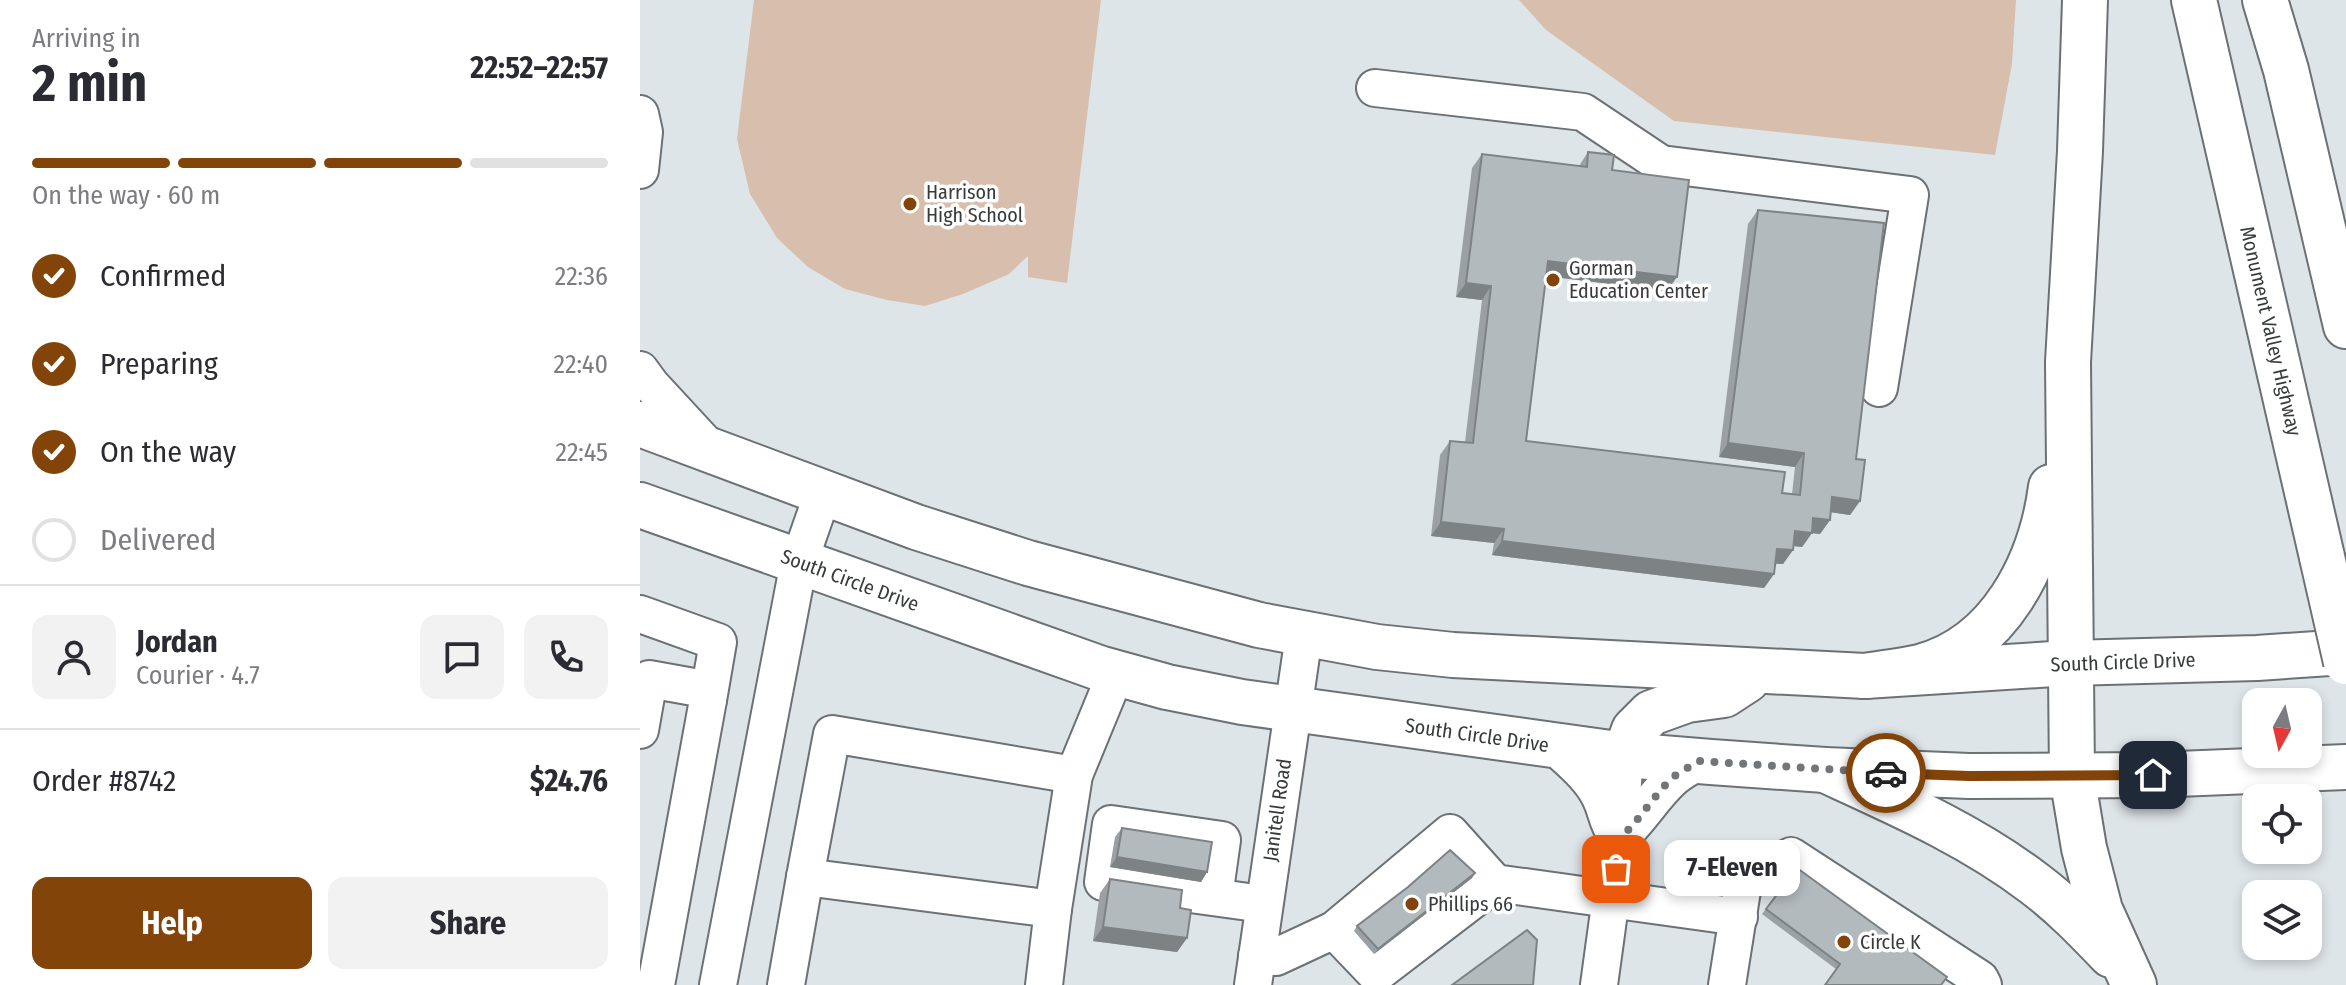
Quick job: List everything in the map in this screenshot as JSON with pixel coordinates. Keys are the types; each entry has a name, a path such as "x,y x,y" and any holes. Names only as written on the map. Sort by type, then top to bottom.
{"main road":[{"path":"2085,0 2068,362 2072,776 2084,848 2100,910 2131,980"},
{"name":"Monument Valley Highway","path":"2194,0 2346,662"},
{"path":"2265,0 2286,70 2346,326"},
{"path":"1865,676 1922,666 1949,655 1982,634 2009,603 2038,546 2048,510 2068,362"},
{"name":"South Circle Drive","path":"640,424 916,527 1050,569 1259,625 1377,647 1453,655 1865,676 2069,663 2257,658 2346,652"},
{"name":"South Circle Drive","path":"640,505 1008,638 1116,673 1167,687 1292,710 1625,755 1825,770 1969,776 2072,776 2346,767"},
{"path":"1625,755 1634,730 1651,713 1687,700 1724,695 1759,672"},
{"path":"1825,770 1913,811 2033,882 2072,914 2131,980"}],"street":[{"path":"1375,88 1583,112 1661,164 1910,195 1879,388"},
{"path":"640,114 644,132 640,170"},
{"path":"640,370 713,452"},
{"path":"718,985 799,562 823,493"},
{"path":"640,614 718,642 656,985"},
{"name":"Janitell Road","path":"1255,971 1304,635"},
{"path":"1044,985 1074,775 1116,673"},
{"path":"640,730 649,679 699,688 708,700"},
{"path":"786,985 832,734 1074,775"},
{"path":"1553,745 1582,773 1600,797 1607,823 1619,839"},
{"path":"1599,985 1619,839 1625,755"},
{"path":"1619,839 1634,826 1673,778 1699,761"},
{"path":"1334,930 1376,974 1382,929 1428,893 1450,833 1495,883"},
{"path":"1214,897 1222,840 1158,860 1214,897 1263,904"},
{"path":"1727,985 1743,884 1791,856 1980,979 1983,985"},
{"path":"805,877 1053,909"},
{"path":"1255,971 1276,957 1334,930 1382,929 1428,893 1495,883 1739,917"}],"shaded area":[{"path":"754,0 1101,0 1067,283 1028,277 1028,256 1009,274 925,306 845,289 808,267 777,238 750,194 737,139"},
{"path":"1519,0 2016,0 2012,64 1995,155 1674,121 1546,30"}],"building":[{"path":"1588,152 1614,155 1612,170 1689,180 1677,277 1548,261 1526,441 1785,472 1782,493 1800,495 1804,453 1728,443 1758,210 1884,223 1856,459 1865,460 1860,501 1832,497 1830,520 1813,518 1812,533 1795,531 1793,550 1777,549 1774,574 1502,541 1504,529 1441,522 1450,441 1473,443 1491,286 1466,283 1482,154 1587,167"},
{"path":"1122,828 1212,842 1207,872 1117,857"},
{"name":"Phillips 66","path":"1450,850 1475,873 1378,949 1357,926"},
{"name":"Circle K","path":"1797,868 1947,977 1941,985 1825,985 1840,964 1766,909"},
{"path":"1110,879 1182,890 1180,908 1191,910 1187,938 1103,927"},
{"path":"1527,930 1537,940 1533,985 1452,985"}],"way so far":[{"path":"1616,869 1619,839 1634,826 1673,778 1699,761 1886,773"}],"place":[{"name":"Harrison High School","path":"910,204"},
{"name":"Gorman Education Center","path":"1553,280"},
{"name":"7-Eleven","path":"1616,869"},
{"name":"Phillips 66","path":"1412,904"},
{"name":"Circle K","path":"1844,942"}],"route":[{"path":"1886,773 2153,775"}]}
